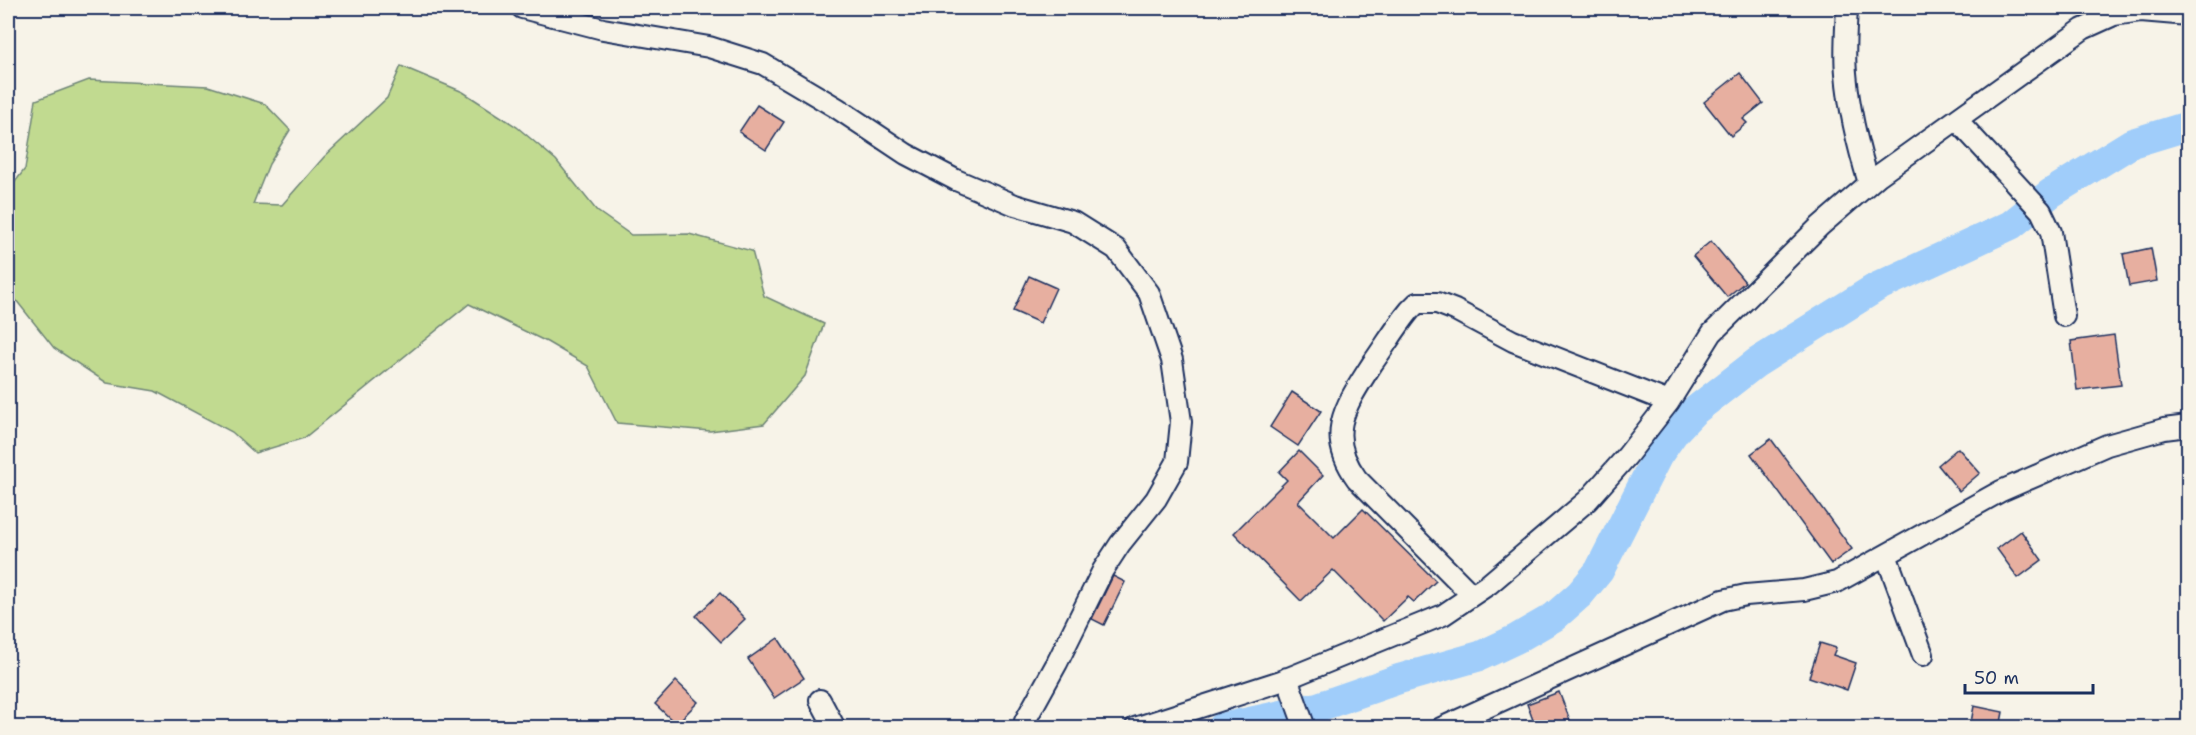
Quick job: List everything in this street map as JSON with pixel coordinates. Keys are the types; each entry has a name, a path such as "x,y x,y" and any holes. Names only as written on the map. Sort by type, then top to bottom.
{"street":[{"path":"522,8 603,29 709,47 763,64 837,108 906,154 956,180 1015,205 1073,222 1116,249 1149,292 1172,360 1181,422 1177,462 1156,499 1120,544 1103,570 1057,663 1025,721 1024,728"},
{"path":"1847,8 1845,71 1859,150 1869,183"},
{"path":"1134,728 1287,678 1443,615 1488,584 1588,500 1627,456 1669,402 1712,333 1820,226 1869,183 2083,30 2114,15 2141,11 2188,15"},
{"path":"1957,120 2041,211 2051,232 2064,316"},
{"path":"1472,595 1357,479 1343,456 1340,442 1348,401 1417,303 1437,303 1455,310 1513,341 1669,402"},
{"path":"1442,728 1723,600 1746,595 1804,590 1837,582 2001,491 2107,446 2164,429 2188,426"},
{"path":"1886,555 1923,655"},
{"path":"1287,678 1305,728"},
{"path":"820,700 835,728"}],"green space":[{"path":"401,66 463,92 517,127 556,160 597,211 631,235 689,234 752,251 764,296 824,324 805,376 764,424 710,431 617,423 588,366 547,342 469,304 304,438 255,453 232,432 155,391 107,383 54,348 8,290 8,191 25,169 36,100 89,80 208,86 265,104 290,130 269,164 253,204 282,205 324,157 387,98"}],"building":[{"path":"1740,73 1763,103 1743,119 1747,123 1731,136 1704,102"},
{"path":"757,105 784,122 766,150 739,132"},
{"path":"1711,241 1745,282 1727,297 1693,256"},
{"path":"2151,248 2157,281 2129,286 2123,254"},
{"path":"1029,276 1056,288 1040,323 1013,311"},
{"path":"2114,335 2121,385 2077,390 2071,341"},
{"path":"1292,392 1321,411 1298,446 1270,427"},
{"path":"1771,439 1852,549 1831,564 1751,454"},
{"path":"1958,448 1980,473 1959,491 1938,465"},
{"path":"1299,451 1323,475 1298,502 1334,538 1363,509 1436,581 1414,602 1408,597 1383,621 1333,570 1301,601 1234,533 1287,480 1279,472"},
{"path":"2021,531 2042,560 2018,578 1997,549"},
{"path":"1113,576 1125,582 1104,625 1092,619"},
{"path":"720,593 745,619 721,642 696,616"},
{"path":"778,638 804,678 774,698 748,659"},
{"path":"1820,643 1836,648 1833,655 1856,663 1847,690 1809,677"},
{"path":"676,681 698,702 676,724 655,704"},
{"path":"1559,692 1573,728 1536,728 1527,704"},
{"path":"1974,706 2003,712 2000,728 1970,728"}],"waterway":[{"path":"1222,728 1318,707 1399,679 1480,656 1554,617 1580,594 1599,571 1658,455 1675,431 1693,412 1756,363 1877,287 2011,225 2051,193 2132,143 2188,126"}]}
